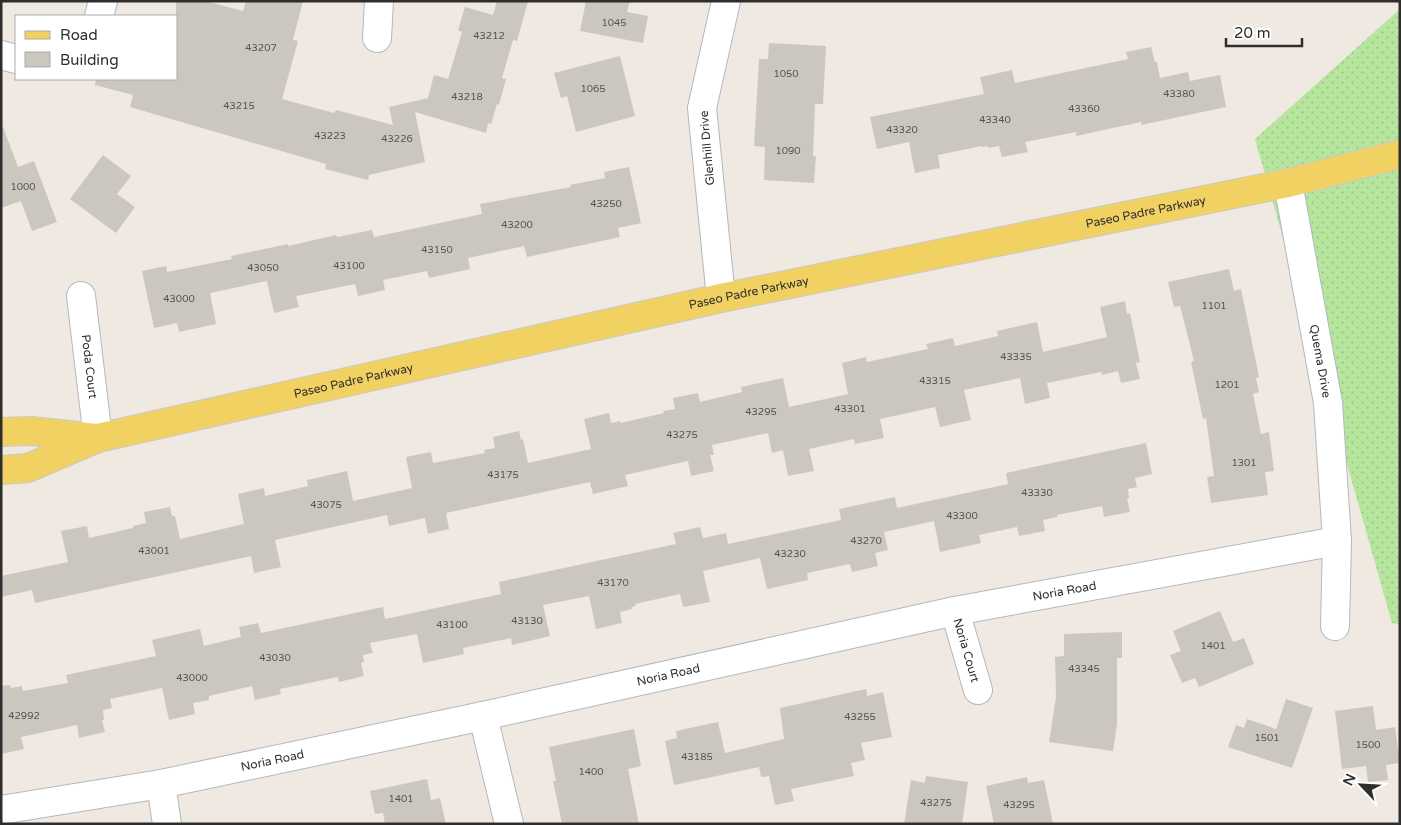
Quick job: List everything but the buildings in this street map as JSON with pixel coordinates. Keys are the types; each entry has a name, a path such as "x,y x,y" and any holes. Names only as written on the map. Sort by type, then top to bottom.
{"main road":[{"name":"Paseo Padre Parkway","path":"1,470 28,468 98,438 722,298 1288,183 1400,154"},
{"name":"Paseo Padre Parkway","path":"1,432 31,431 98,438"}],"street":[{"path":"99,15 103,1"},
{"path":"377,38 379,1"},
{"name":"Glenhill Drive","path":"722,298 702,108 726,1"},
{"path":"1,55 15,59"},
{"name":"Quema Drive","path":"1288,183 1328,403 1337,541 1334,626"},
{"name":"Poda Court","path":"81,296 98,438"},
{"name":"Noria Road","path":"1,810 161,784 483,716 955,611 1337,541"},
{"name":"Noria Court","path":"955,611 978,690"},
{"path":"483,716 509,824"},
{"path":"161,784 166,824"}],"green space":[{"path":"1400,9 1400,625 1392,623 1255,139"}]}
